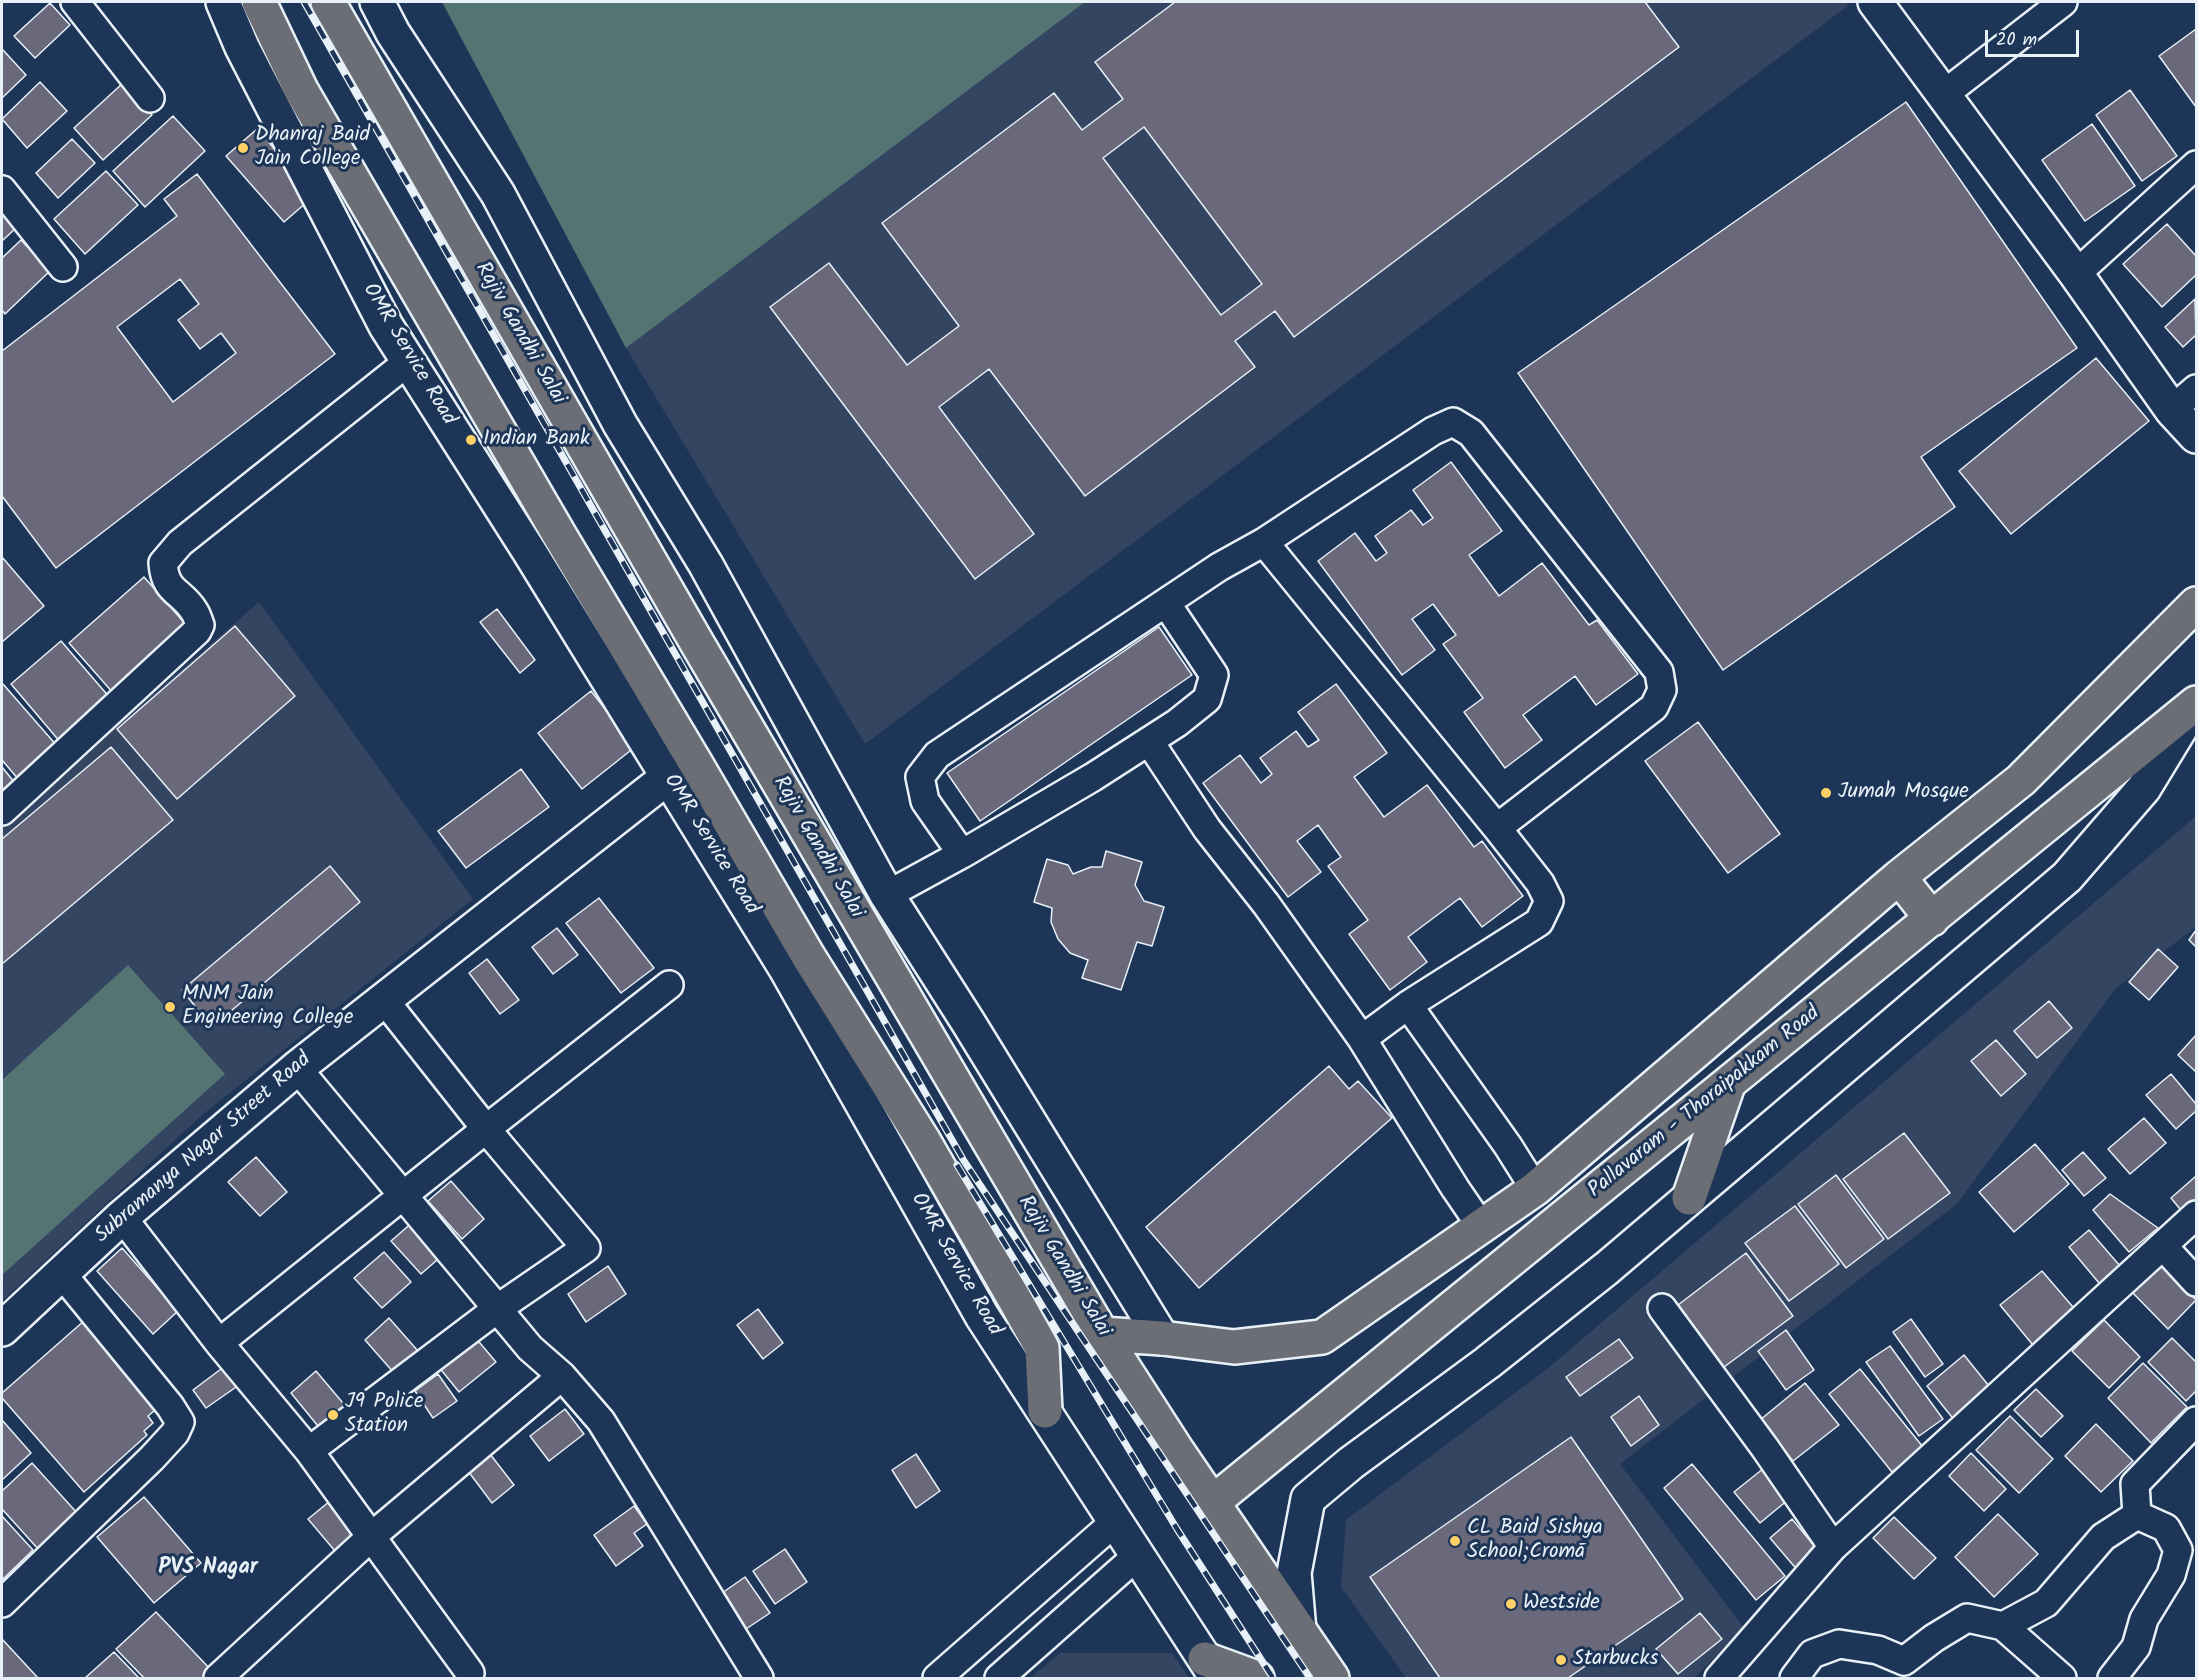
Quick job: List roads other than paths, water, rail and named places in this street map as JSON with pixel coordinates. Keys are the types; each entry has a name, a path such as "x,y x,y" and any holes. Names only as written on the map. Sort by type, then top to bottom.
{"main road":[{"path":"259,2 312,110 560,536 682,771 808,956 923,1140 1042,1348 1045,1411"},
{"name":"Rajiv Gandhi Salai","path":"328,2 697,643 1102,1334 1299,1632 1334,1678"},
{"name":"Pallavaram - Thoraipakkam Road","path":"1162,1338 1234,1347 1322,1337 1535,1189 1899,877 2021,780 2196,604"},
{"name":"Pallavaram - Thoraipakkam Road","path":"1213,1502 2195,705"},
{"path":"1899,877 1932,919"},
{"path":"1689,1198 1728,1085"},
{"path":"1102,1334 1162,1338"},
{"path":"1211,1669 1257,1678"}],"street":[{"path":"75,2 150,98"},
{"name":"OMR Service Road","path":"223,2 242,46 386,326 529,551 682,771 785,967 982,1316 1211,1669"},
{"path":"377,2 393,33 498,194 620,424 705,566 887,895 986,1050 1162,1338"},
{"path":"1875,2 2076,274 2172,410 2196,436"},
{"path":"1943,95 2063,2"},
{"path":"2076,274 2196,165"},
{"path":"2,190 63,267"},
{"path":"2,811 197,631 200,625 194,610 171,588 164,577 163,563 180,543 409,361"},
{"path":"2172,410 2196,389"},
{"path":"962,854 925,801 921,777 937,755 1219,567 1264,542 1433,431 1453,422 1471,433 1659,672 1662,690 1654,707 1497,828"},
{"path":"1264,542 1497,828 1540,883 1549,901 1539,922 1408,1005 1362,1039"},
{"path":"887,895 1093,777 1177,723 1207,699 1214,675 1166,603"},
{"path":"1299,1632 1294,1573 1308,1499 1351,1463 1487,1364 1607,1268 2067,878 2144,788 2195,705"},
{"path":"1149,741 1207,828 1266,904 1362,1039 1481,1226"},
{"name":"Subramanya Nagar Street Road","path":"2,1329 122,1216 297,1068 682,771"},
{"path":"219,1343 669,985"},
{"path":"309,1451 497,1309 586,1248 486,1129 385,1001"},
{"path":"1408,1005 1508,1146 1535,1189"},
{"path":"297,1068 530,1348 562,1376 601,1421 759,1678"},
{"path":"1719,1678 1833,1547 2196,1215"},
{"path":"122,1216 219,1343 309,1451 470,1673"},
{"path":"2163,1246 2196,1282"},
{"path":"2,1603 152,1458 175,1433 180,1422 170,1406 62,1274"},
{"path":"1662,1308 1765,1448 1833,1547"},
{"path":"218,1678 372,1536 562,1376"},
{"path":"2137,1515 2135,1484 2196,1421"},
{"path":"2003,1626 2046,1603 2103,1537 2137,1515"},
{"path":"2112,1678 2136,1647 2144,1619 2171,1575 2178,1550 2166,1528 2137,1515"},
{"path":"937,1678 1116,1521"},
{"path":"999,1678 1138,1555"},
{"path":"1794,1678 1812,1654 1839,1644 1878,1650 1904,1660 1967,1618 2003,1626 2062,1678"}],"railway":[{"path":"304,2 964,1161 1310,1678"},
{"path":"957,1165 1177,1529 1273,1678"}],"place":[{"name":"Dhanraj Baid Jain College","path":"243,148"},
{"name":"Indian Bank","path":"471,440"},
{"name":"Jumah Mosque","path":"1826,793"},
{"name":"MNM Jain Engineering College","path":"170,1007"},
{"name":"J9 Police Station","path":"333,1415"},
{"name":"CL Baid Sishya School;Cromā","path":"1455,1541"},
{"name":"Westside","path":"1511,1604"},
{"name":"Starbucks","path":"1561,1660"}],"district":[{"name":"PVS Nagar","path":"208,1569"}]}
